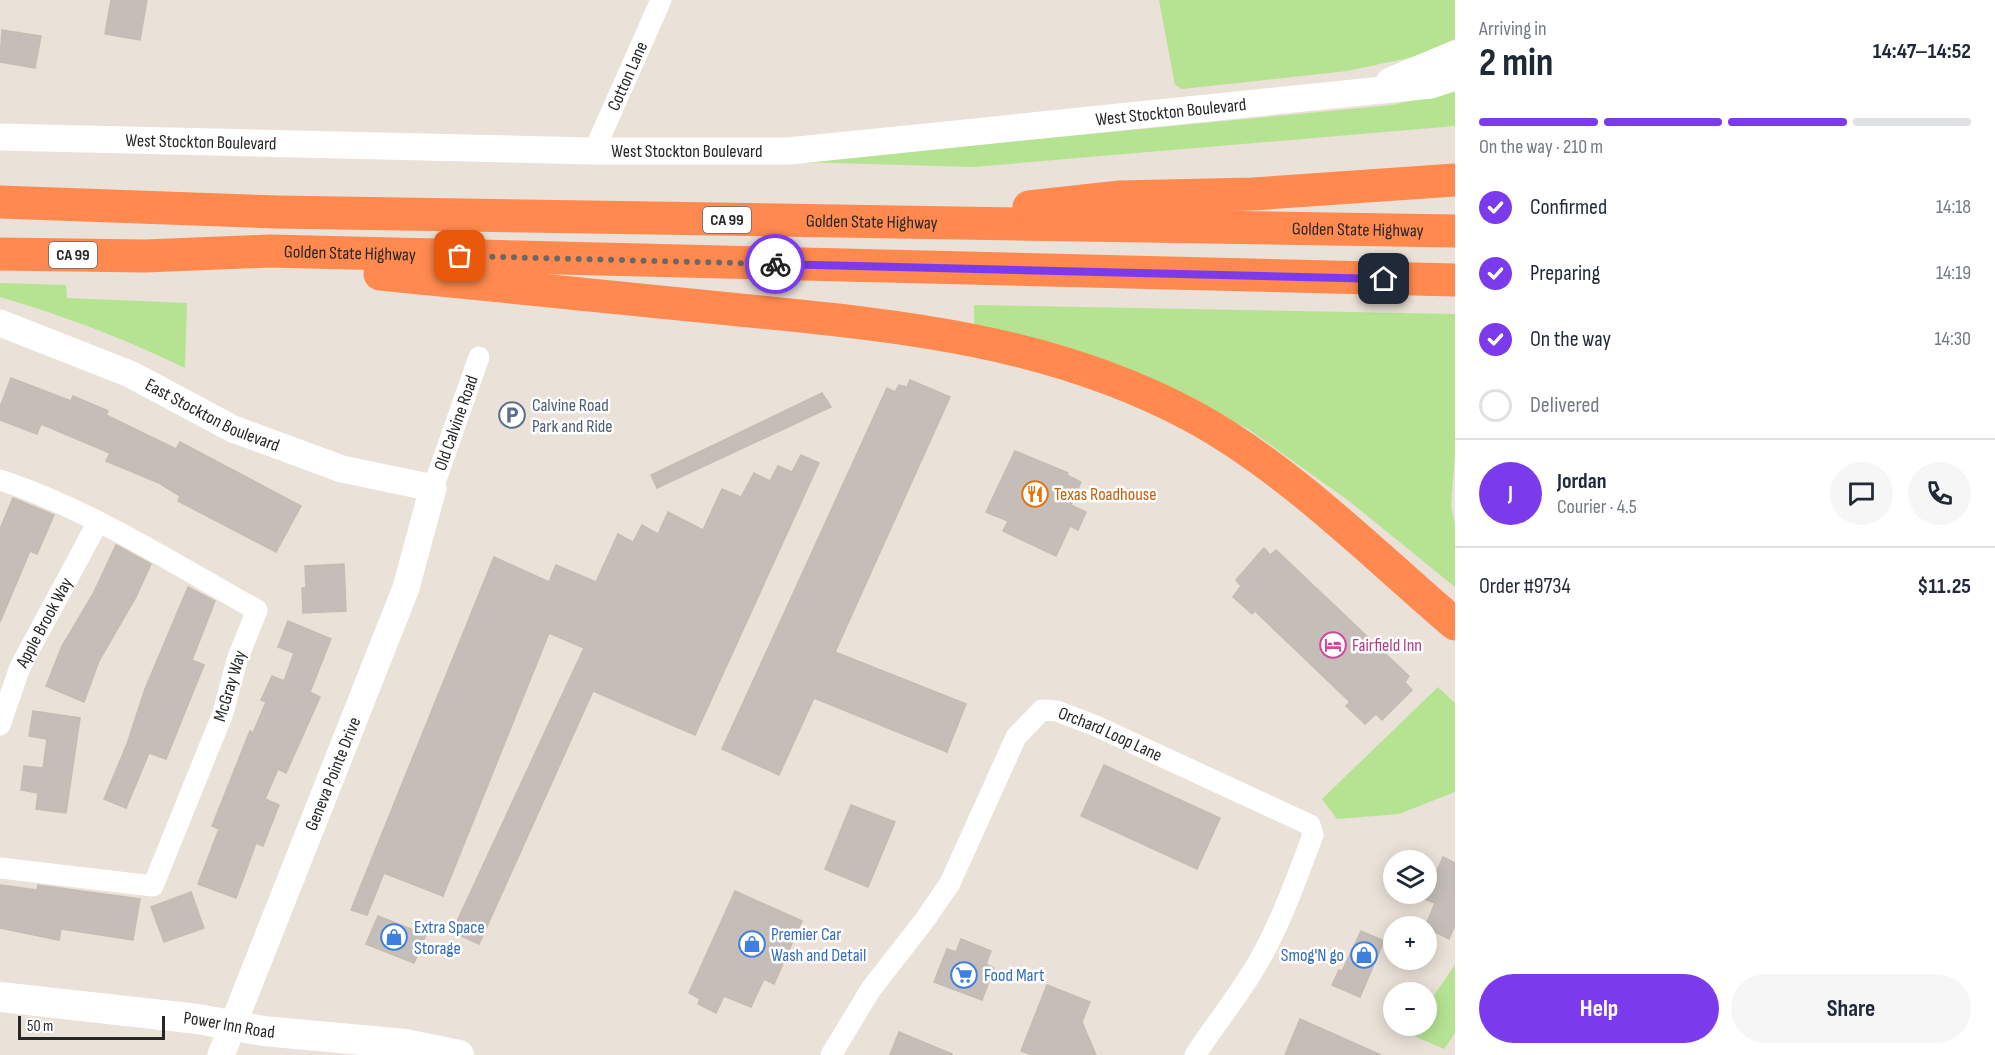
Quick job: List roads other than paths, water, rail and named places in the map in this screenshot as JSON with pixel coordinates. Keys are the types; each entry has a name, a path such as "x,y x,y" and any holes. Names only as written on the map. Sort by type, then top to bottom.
{"highway":[{"path":"891,223 1120,197 1253,194 1455,180"},
{"name":"Golden State Highway","path":"0,202 277,212 1455,231"},
{"path":"270,251 370,273 923,330 987,341 1042,356 1141,391 1194,417 1228,438 1309,499 1455,624"},
{"name":"Golden State Highway","path":"0,254 145,256 270,251 1455,280"}],"main road":[{"name":"Power Inn Road","path":"0,998 198,1019 231,1027 405,1044 459,1055"}],"street":[{"name":"Cotton Lane","path":"594,151 661,0"},
{"name":"West Stockton Boulevard","path":"1370,90 1455,54"},
{"name":"West Stockton Boulevard","path":"0,137 594,151 789,151 1431,85 1455,77"},
{"name":"East Stockton Boulevard","path":"0,322 130,374 233,429 342,470 433,488"},
{"name":"Old Calvine Road","path":"433,488 479,357"},
{"name":"McGray Way","path":"0,480 98,522 257,610 237,660 223,713 153,885 0,868"},
{"name":"Geneva Pointe Drive","path":"221,1055 406,588 433,488"},
{"name":"Apple Brook Way","path":"0,725 20,667 98,522"},
{"name":"Orchard Loop Lane","path":"831,1055 871,988 924,921 950,883 1016,736 1042,710 1057,711 1096,726 1310,825 1313,835 1284,910 1260,958 1232,1004 1195,1055"}],"place":[{"name":"Calvine Road Park and Ride","path":"512,415"},
{"name":"Texas Roadhouse","path":"1035,494"},
{"name":"Fairfield Inn","path":"1333,645"},
{"name":"Extra Space Storage","path":"394,937"},
{"name":"Premier Car Wash and Detail","path":"752,944"},
{"name":"Smog'N go","path":"1364,955"},
{"name":"Food Mart","path":"964,975"}]}
